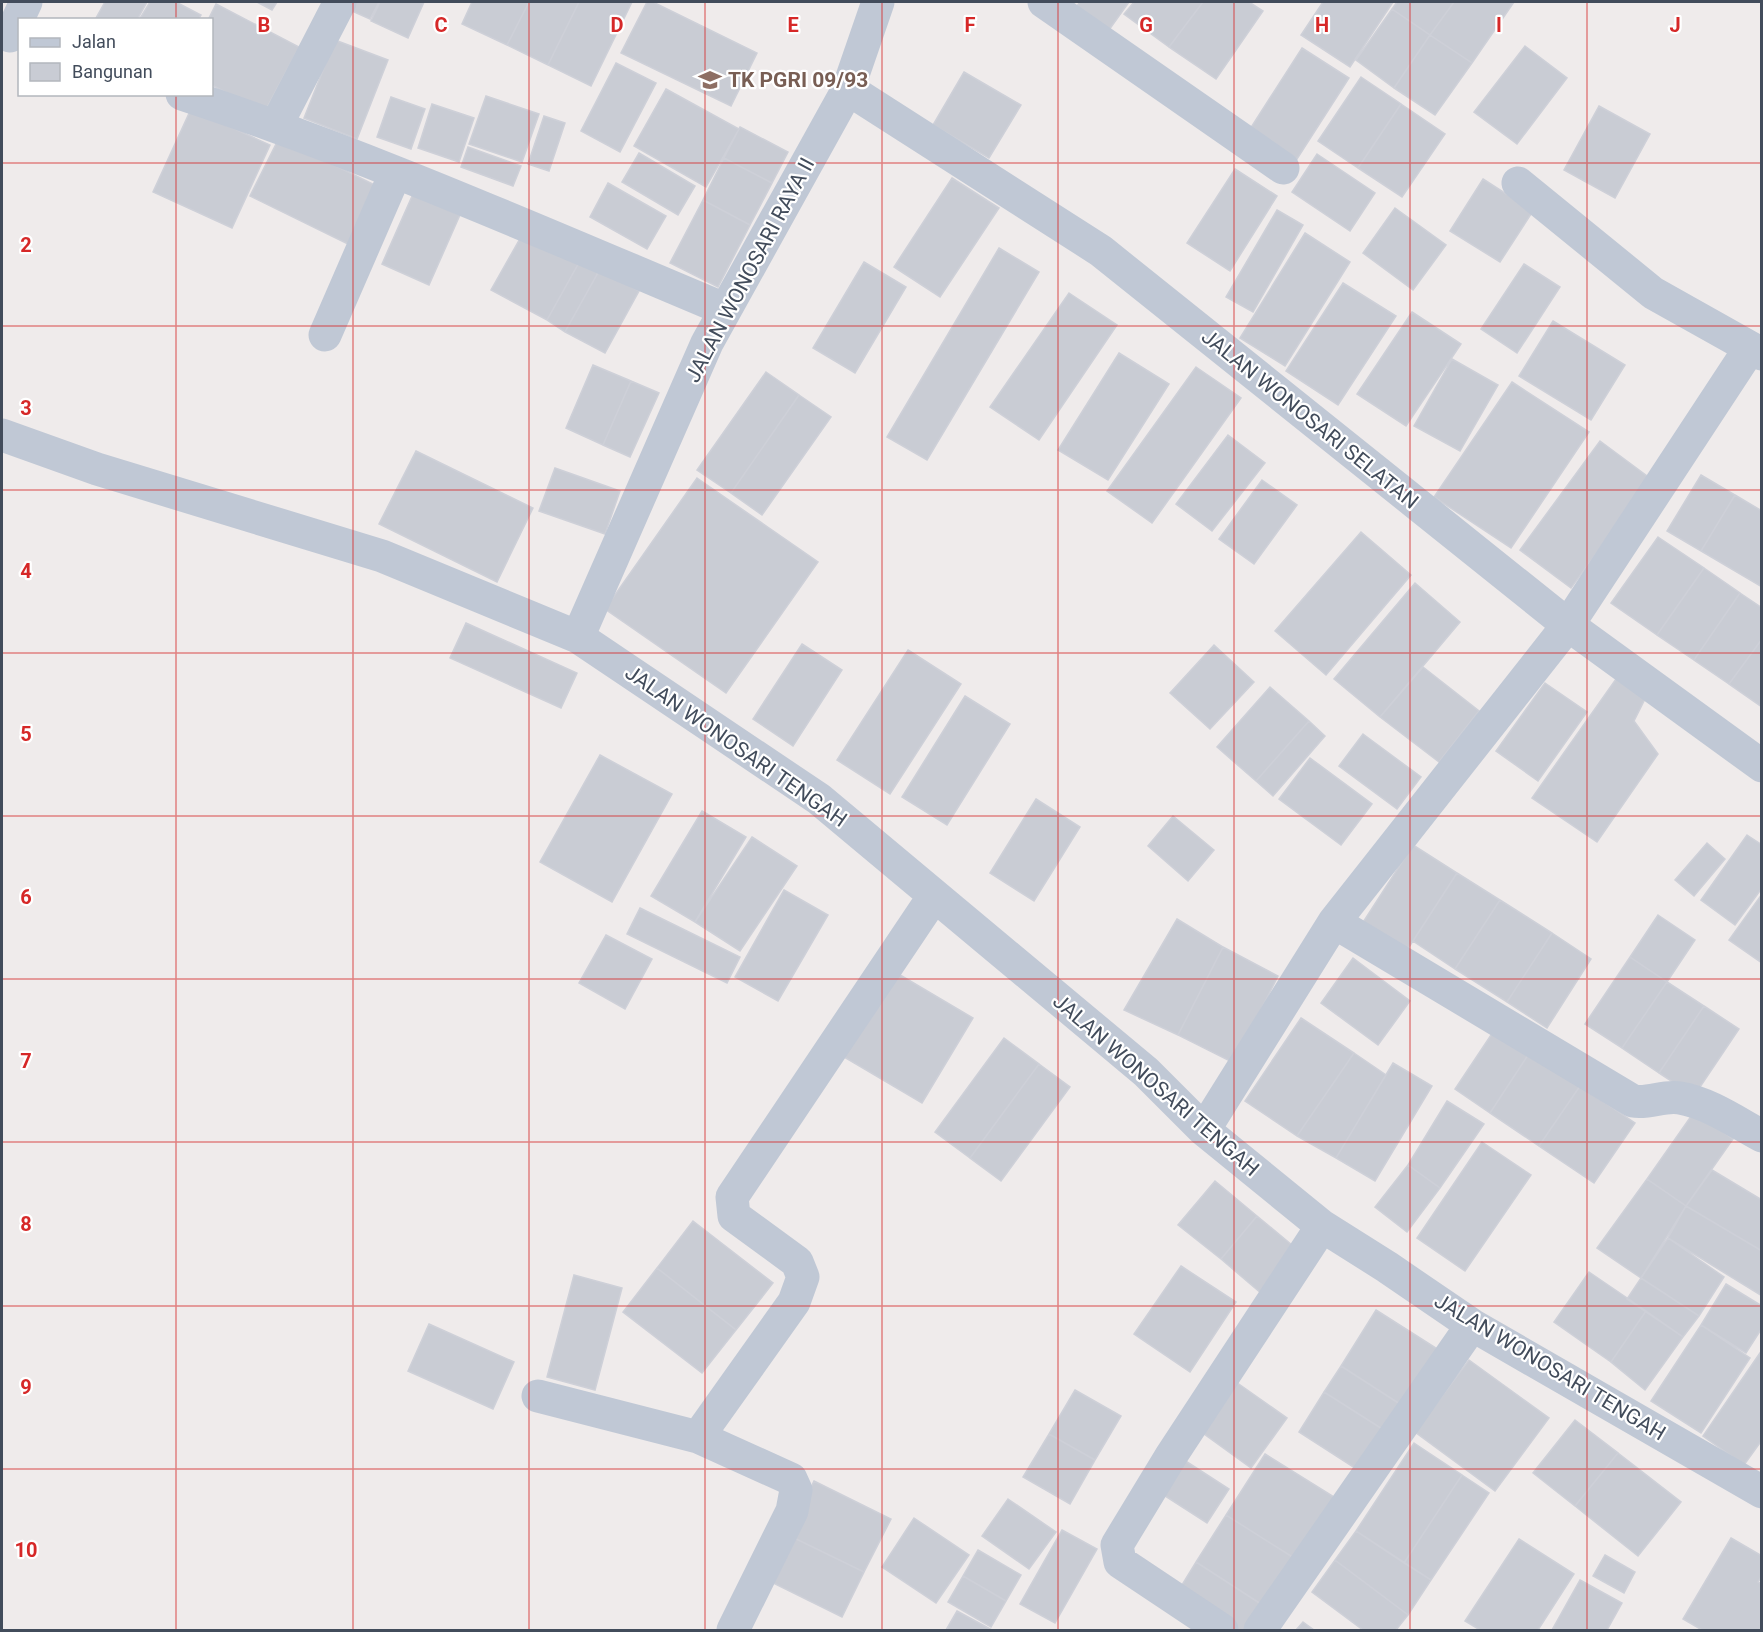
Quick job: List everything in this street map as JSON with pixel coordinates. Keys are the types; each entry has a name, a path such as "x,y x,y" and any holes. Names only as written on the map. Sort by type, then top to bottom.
{"street":[{"path":"18,18 26,2"},
{"path":"276,126 340,2"},
{"name":"JALAN WONOSARI RAYA II","path":"578,637 707,343 848,89 878,2"},
{"path":"1044,2 1283,168"},
{"path":"10,36 18,19"},
{"name":"JALAN WONOSARI SELATAN","path":"848,89 1101,251 1568,625 1761,766"},
{"path":"189,96 276,126 724,309"},
{"path":"324,335 395,174"},
{"path":"1204,1130 1334,922 1568,625 1756,351 1653,293 1518,183"},
{"name":"JALAN WONOSARI TENGAH","path":"2,435 120,476 382,556 578,637 819,799 1146,1072 1204,1130 1322,1226 1472,1325 1761,1492"},
{"path":"698,1437 794,1302 802,1277 797,1262 734,1216 731,1205 732,1197 934,896"},
{"path":"1334,922 1633,1101 1645,1103 1677,1097 1706,1106 1761,1136"},
{"path":"1222,1630 1120,1562 1117,1545 1171,1456 1322,1226"},
{"path":"1260,1630 1472,1325"},
{"path":"538,1396 698,1437 791,1479 796,1490 792,1511 733,1630"}],"building":[{"path":"105,2 147,2 138,18 96,18"},
{"path":"150,2 176,2 201,15 199,18 140,18"},
{"path":"257,2 277,2 272,10"},
{"path":"348,2 379,2 370,19 345,8"},
{"path":"380,2 424,2 408,38 371,21"},
{"path":"472,2 529,2 507,45 462,24"},
{"path":"529,2 579,2 548,65 507,45"},
{"path":"579,2 632,2 591,86 548,65"},
{"name":"TK PGRI 09/93","path":"647,2 653,2 757,53 731,106 621,53"},
{"path":"1080,2 1129,2 1109,30 1076,7"},
{"path":"1134,2 1203,2 1169,47 1124,14"},
{"path":"1203,2 1249,2 1263,11 1216,79 1169,47"},
{"path":"1323,2 1393,2 1350,67 1301,35"},
{"path":"1397,2 1454,2 1430,35 1392,9"},
{"path":"1454,2 1514,2 1472,63 1430,35"},
{"path":"216,4 299,47 264,113 213,86 213,18 209,18"},
{"path":"1392,9 1430,35 1394,88 1356,60"},
{"path":"1430,35 1472,63 1435,115 1394,88"},
{"path":"335,40 388,60 357,139 304,118"},
{"path":"1525,46 1567,78 1517,144 1474,112"},
{"path":"1302,48 1349,78 1297,159 1250,129"},
{"path":"616,63 656,83 620,152 581,131"},
{"path":"964,72 1021,105 989,158 933,125"},
{"path":"1361,77 1401,104 1358,168 1318,141"},
{"path":"666,89 739,129 706,187 634,146"},
{"path":"486,96 539,114 522,162 469,144"},
{"path":"391,97 425,109 411,149 377,137"},
{"path":"432,104 474,118 459,162 418,148"},
{"path":"1401,104 1445,134 1402,197 1358,168"},
{"path":"1599,106 1650,134 1615,198 1564,170"},
{"path":"191,109 270,145 232,228 153,192"},
{"path":"544,116 565,123 549,171 528,164"},
{"path":"740,127 788,152 772,183 724,158"},
{"path":"279,138 381,188 352,246 250,196"},
{"path":"468,147 521,166 513,186 461,167"},
{"path":"639,153 695,186 678,215 622,182"},
{"path":"1317,154 1375,193 1350,231 1292,192"},
{"path":"724,158 772,183 750,225 703,200"},
{"path":"1235,169 1277,196 1230,271 1187,243"},
{"path":"952,178 999,208 940,297 894,267"},
{"path":"1483,179 1533,211 1500,262 1450,231"},
{"path":"608,183 666,216 647,249 590,217"},
{"path":"413,194 460,215 429,285 382,264"},
{"path":"703,200 750,225 718,287 670,263"},
{"path":"1395,208 1446,245 1413,290 1363,253"},
{"path":"1277,210 1303,225 1253,312 1226,297"},
{"path":"526,228 581,259 547,320 491,290"},
{"path":"1305,233 1350,262 1285,366 1240,338"},
{"path":"999,248 1039,272 927,460 887,437"},
{"path":"581,259 600,269 565,332 547,320"},
{"path":"864,262 906,287 855,373 813,348"},
{"path":"1524,264 1560,287 1517,353 1481,329"},
{"path":"600,269 639,291 605,353 565,332"},
{"path":"1343,283 1396,316 1338,405 1286,371"},
{"path":"1069,293 1117,325 1039,440 990,407"},
{"path":"1412,312 1461,344 1406,426 1357,394"},
{"path":"1553,321 1625,365 1591,420 1519,376"},
{"path":"1119,353 1169,384 1108,480 1058,450"},
{"path":"1452,359 1498,385 1460,451 1414,426"},
{"path":"593,365 631,381 603,445 566,428"},
{"path":"1196,367 1241,398 1152,523 1107,491"},
{"path":"766,372 799,395 731,493 697,470"},
{"path":"631,381 659,393 630,457 603,445"},
{"path":"1512,382 1589,432 1511,548 1434,497"},
{"path":"799,395 831,417 762,515 731,493"},
{"path":"1228,435 1265,463 1212,531 1176,504"},
{"path":"1600,441 1651,479 1571,588 1520,550"},
{"path":"416,451 533,508 497,582 379,524"},
{"path":"555,468 620,491 605,534 539,511"},
{"path":"1701,475 1735,495 1701,551 1667,531"},
{"path":"697,478 818,562 726,693 605,609"},
{"path":"1262,480 1297,505 1254,564 1219,539"},
{"path":"1735,495 1762,511 1762,587 1701,551"},
{"path":"1361,532 1411,575 1326,675 1275,631"},
{"path":"1658,537 1704,568 1657,635 1611,603"},
{"path":"1704,568 1740,593 1694,660 1657,635"},
{"path":"1415,583 1460,622 1380,717 1334,679"},
{"path":"1740,593 1762,608 1762,639 1729,684 1694,660"},
{"path":"466,623 577,673 561,708 450,658"},
{"path":"1762,639 1762,707 1729,684"},
{"path":"802,644 842,670 793,746 753,719"},
{"path":"1214,645 1254,682 1210,729 1170,693"},
{"path":"908,650 961,684 890,794 837,760"},
{"path":"1423,667 1479,711 1439,762 1380,717"},
{"path":"1616,679 1645,699 1634,721 1658,754 1597,842 1532,798"},
{"path":"1545,683 1587,712 1538,781 1496,751"},
{"path":"1270,687 1309,721 1256,781 1217,747"},
{"path":"965,696 1010,724 947,825 902,797"},
{"path":"1309,721 1325,736 1273,796 1256,781"},
{"path":"1363,734 1421,777 1397,809 1339,766"},
{"path":"600,755 672,794 612,902 540,862"},
{"path":"1310,758 1372,804 1341,845 1279,799"},
{"path":"1036,799 1080,827 1034,901 990,873"},
{"path":"702,811 746,837 695,922 651,896"},
{"path":"1173,816 1214,850 1188,881 1148,846"},
{"path":"1747,835 1762,845 1762,888 1735,925 1701,900"},
{"path":"752,837 797,866 740,951 695,922"},
{"path":"1707,843 1725,859 1694,896 1675,880"},
{"path":"1413,845 1457,873 1402,958 1358,930"},
{"path":"1457,873 1500,900 1455,969 1413,941"},
{"path":"784,890 828,915 778,1001 735,977"},
{"path":"1762,894 1762,963 1729,940"},
{"path":"1500,900 1552,933 1507,1002 1455,969"},
{"path":"640,908 740,957 727,983 627,934"},
{"path":"1658,915 1695,940 1667,982 1630,957"},
{"path":"1177,919 1223,947 1178,1035 1124,1010"},
{"path":"1552,933 1591,959 1547,1028 1507,1002"},
{"path":"606,935 652,959 625,1009 579,983"},
{"path":"1223,947 1278,976 1234,1063 1178,1035"},
{"path":"1630,957 1667,982 1622,1048 1585,1024"},
{"path":"1353,958 1410,1001 1378,1045 1321,1003"},
{"path":"895,972 973,1018 922,1103 844,1057"},
{"path":"1667,982 1704,1006 1659,1073 1622,1048"},
{"path":"1704,1006 1739,1029 1694,1096 1659,1073"},
{"path":"1301,1018 1354,1053 1297,1136 1245,1101"},
{"path":"1495,1029 1530,1052 1490,1113 1455,1089"},
{"path":"1004,1038 1039,1064 970,1158 935,1132"},
{"path":"1530,1052 1580,1086 1539,1146 1490,1113"},
{"path":"1354,1053 1386,1075 1336,1158 1297,1136"},
{"path":"1393,1063 1432,1086 1375,1181 1336,1158"},
{"path":"1039,1064 1070,1087 1001,1181 970,1158"},
{"path":"1580,1086 1635,1123 1594,1183 1539,1146"},
{"path":"1447,1101 1484,1124 1440,1188 1408,1165"},
{"path":"1694,1112 1733,1139 1686,1206 1647,1179"},
{"path":"1482,1142 1531,1175 1465,1271 1417,1238"},
{"path":"1408,1165 1440,1188 1407,1232 1375,1207"},
{"path":"1712,1170 1762,1200 1762,1251 1686,1206"},
{"path":"1647,1179 1686,1206 1641,1278 1597,1248"},
{"path":"1215,1181 1257,1216 1221,1259 1178,1225"},
{"path":"1686,1206 1762,1251 1762,1296 1668,1238"},
{"path":"1257,1216 1298,1250 1262,1294 1221,1259"},
{"path":"693,1221 773,1283 736,1330 657,1268"},
{"path":"1668,1238 1724,1277 1699,1316 1641,1278"},
{"path":"1181,1266 1236,1302 1190,1372 1134,1334"},
{"path":"657,1268 736,1330 702,1373 623,1312"},
{"path":"1589,1272 1646,1311 1611,1362 1554,1322"},
{"path":"574,1275 622,1288 595,1390 547,1377"},
{"path":"1641,1278 1699,1316 1683,1337 1627,1299"},
{"path":"1726,1284 1762,1306 1762,1328 1746,1353 1701,1325"},
{"path":"1376,1310 1439,1350 1403,1406 1341,1366"},
{"path":"1646,1311 1683,1337 1645,1390 1611,1362"},
{"path":"429,1324 514,1362 493,1409 408,1371"},
{"path":"1701,1325 1750,1358 1701,1433 1651,1401"},
{"path":"1762,1350 1762,1440 1744,1465 1703,1436"},
{"path":"1469,1360 1549,1418 1495,1491 1415,1432"},
{"path":"1341,1366 1403,1406 1387,1432 1324,1392"},
{"path":"1236,1382 1287,1418 1251,1468 1200,1431"},
{"path":"1075,1390 1121,1416 1095,1460 1049,1434"},
{"path":"1324,1392 1387,1432 1361,1472 1299,1432"},
{"path":"1575,1420 1618,1453 1575,1506 1533,1473"},
{"path":"1049,1434 1095,1460 1070,1504 1023,1477"},
{"path":"1414,1443 1462,1475 1404,1563 1356,1531"},
{"path":"1618,1453 1681,1502 1638,1556 1575,1506"},
{"path":"1265,1454 1334,1497 1294,1558 1226,1515"},
{"path":"1184,1460 1229,1489 1207,1523 1162,1494"},
{"path":"1462,1475 1489,1493 1431,1580 1404,1563"},
{"path":"814,1481 891,1519 864,1572 788,1535"},
{"path":"1008,1499 1056,1532 1029,1569 982,1536"},
{"path":"1226,1515 1294,1558 1264,1606 1196,1562"},
{"path":"914,1518 969,1555 936,1603 882,1567"},
{"path":"1062,1530 1097,1549 1055,1623 1020,1604"},
{"path":"1356,1531 1431,1580 1408,1615 1335,1560"},
{"path":"788,1535 864,1572 842,1617 765,1579"},
{"path":"1731,1538 1762,1556 1762,1576 1758,1582 1762,1584 1762,1630 1702,1630 1683,1619"},
{"path":"1519,1539 1574,1574 1538,1630 1480,1630 1465,1621"},
{"path":"978,1550 1021,1575 1006,1601 963,1576"},
{"path":"1605,1555 1635,1572 1624,1593 1593,1576"},
{"path":"1335,1560 1408,1615 1396,1630 1363,1630 1312,1592"},
{"path":"1196,1562 1264,1606 1248,1630 1237,1630 1177,1593"},
{"path":"963,1576 1006,1601 991,1627 948,1602"},
{"path":"1580,1580 1622,1603 1607,1630 1552,1630"},
{"path":"957,1611 992,1630 946,1630"},
{"path":"1303,1622 1314,1630 1296,1630"}],"place":[{"name":"TK PGRI 09/93","path":"710,80"}]}
